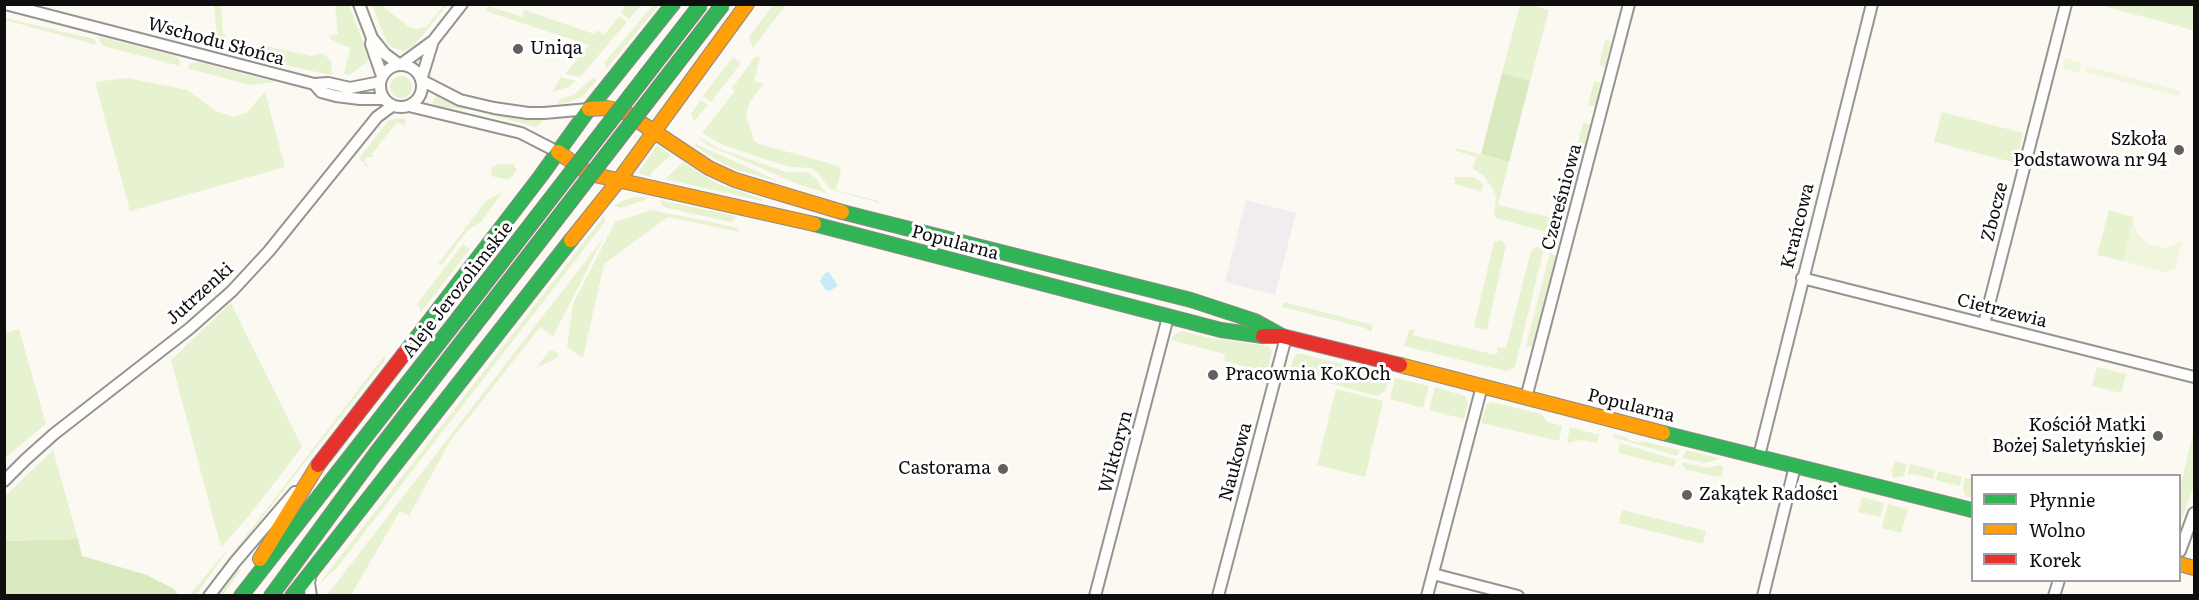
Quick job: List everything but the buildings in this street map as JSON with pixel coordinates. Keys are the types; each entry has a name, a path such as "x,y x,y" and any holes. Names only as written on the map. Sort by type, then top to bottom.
{"street":[{"name":"Wschodu Słońca","path":"5,4 314,84 328,83 350,88 381,79"},
{"path":"359,4 372,38 385,54 400,65 414,70 421,80 460,100 494,108 536,113 589,109"},
{"path":"462,4 433,41 400,65 391,67 381,79 379,88 388,102 398,107 409,106 507,128 525,134 558,152"},
{"path":"209,596 318,465 589,109 673,4"},
{"name":"Aleje Jerozolimskie","path":"240,596 345,465 701,4"},
{"name":"Aleje Jerozolimskie","path":"271,596 376,453 723,4"},
{"path":"292,596 619,180 747,4"},
{"name":"Czereśniowa","path":"1526,398 1629,4"},
{"name":"Krańcowa","path":"1759,456 1872,4"},
{"name":"Zbocze","path":"1984,324 2066,4"},
{"path":"372,38 371,44 381,79"},
{"path":"409,106 421,92 421,80 433,41"},
{"name":"Wschodu Słońca","path":"314,84 321,92 336,96 388,102"},
{"name":"Jutrzenki","path":"4,482 54,434 189,329 232,291 268,251 388,102"},
{"name":"Popularna","path":"589,109 607,108 623,111 722,175 841,212 1191,300 1255,321 1284,336 1971,510"},
{"name":"Popularna","path":"558,152 585,171 619,180 776,214 1221,330 1260,336 1284,336"},
{"name":"Cietrzewia","path":"1802,278 2194,377"},
{"name":"Wiktoryn","path":"1095,596 1168,317"},
{"name":"Naukowa","path":"1218,596 1284,336"},
{"path":"1427,596 1482,386"},
{"path":"240,596 277,529 318,465"},
{"path":"1763,596 1795,466"},
{"path":"2181,548 2194,513"},
{"path":"311,572 309,583 311,596"},
{"path":"1433,574 1518,596"}],"shaded area":[{"path":"1246,200 1296,213 1275,295 1225,282"}],"green space":[{"path":"214,5 221,5 223,34 226,34 228,49 238,52 247,48 241,55 218,50"},
{"path":"335,5 349,5 370,60 350,75 344,74 350,48 330,39 330,35 338,34"},
{"path":"372,5 381,5 409,27 418,29 426,27 444,5 447,5 417,42 403,51 391,47 386,41"},
{"path":"626,5 641,5 629,19 621,12"},
{"path":"653,5 659,5 607,68 604,63"},
{"path":"773,5 786,5 753,48 749,37"},
{"path":"1520,5 1531,5 1549,10 1530,81 1502,73"},
{"path":"2099,5 2194,5 2194,31 2182,27"},
{"path":"489,6 522,17 524,10 594,34 597,30 604,35 619,16 627,22 580,77 565,74 589,45 485,11"},
{"path":"5,18 94,39 97,45 5,20"},
{"path":"97,36 175,56 179,59 180,66 103,46"},
{"path":"1605,40 1611,41 1605,67 1599,65"},
{"path":"267,46 311,56 323,53 331,61 332,73 331,75 257,59 258,51"},
{"path":"733,57 741,63 711,102 703,96"},
{"path":"755,57 760,57 754,81 763,84 749,103 746,116 754,140 759,144 839,166 841,172 836,190 879,201 879,203 830,189 811,168 791,167 764,159 721,144 702,133 735,91 732,88"},
{"path":"2065,58 2082,63 2079,73 2062,68"},
{"path":"198,62 275,82 250,85 187,68 191,63"},
{"path":"2087,66 2180,91 2179,96 2085,72"},
{"path":"1502,73 1530,81 1509,162 1481,154"},
{"path":"401,76 409,79 412,87 409,95 401,98 393,95 390,87 393,79"},
{"path":"561,77 576,81 568,87 552,92"},
{"path":"127,78 187,90 216,111 233,117 246,113 265,92 285,167 130,211 95,82"},
{"path":"592,78 597,80 583,96 558,104 560,99 574,95"},
{"path":"1594,81 1601,83 1595,106 1588,105"},
{"path":"437,93 473,109 514,118 544,120 536,127 472,110 431,106"},
{"path":"701,100 708,105 694,121 691,114"},
{"path":"1942,112 2023,133 2016,163 1934,142"},
{"path":"406,119 404,126 397,122 372,154 373,157 367,157 364,162 369,166 368,168 359,158 389,120"},
{"path":"1583,123 1590,124 1584,149 1577,147"},
{"path":"698,136 720,149 786,172 807,172 816,178 829,194 798,184 705,144"},
{"path":"696,144 776,181 734,169 716,160 695,146"},
{"path":"657,145 670,154 669,157 652,172 651,177 638,173"},
{"path":"1456,148 1509,162 1498,205 1553,218 1550,233 1496,218 1494,190 1483,175 1473,169 1476,157 1456,151"},
{"path":"683,162 716,183 762,199 762,201 665,179"},
{"path":"498,164 513,164 517,170 509,180 491,176 492,167"},
{"path":"1573,164 1579,165 1573,190 1567,188"},
{"path":"1473,177 1481,182 1483,186 1481,191 1454,184 1455,179 1452,179"},
{"path":"503,192 481,222 468,230 442,264 438,264 486,201"},
{"path":"647,197 645,200 620,208 614,206 622,201"},
{"path":"660,200 735,216 735,219 731,222 663,207"},
{"path":"1562,207 1568,208 1562,231 1554,236"},
{"path":"652,210 739,228 739,232 668,217 604,264 583,358 567,347 573,304 615,222"},
{"path":"2109,210 2133,217 2123,261 2097,255"},
{"path":"604,216 605,222 336,569 320,585 322,580"},
{"path":"2133,221 2137,233 2150,245 2165,248 2182,241 2175,269 2170,269 2168,273 2123,261"},
{"path":"604,237 553,336 540,327 449,443 409,516 400,511 351,595 327,595"},
{"path":"1501,240 1506,245 1487,330 1474,327 1494,242"},
{"path":"463,244 470,249 421,312 418,303"},
{"path":"1536,247 1544,248 1515,367 1506,371 1404,346 1409,330 1416,330 1412,335 1489,355 1498,353 1497,347 1506,348 1531,251"},
{"path":"1550,252 1555,256 1555,260 1532,347 1526,346"},
{"path":"1284,302 1370,324 1373,328 1371,332 1365,328 1282,307"},
{"path":"231,303 302,447 248,517 221,547 171,360"},
{"path":"19,329 46,424 5,458 5,333"},
{"path":"1183,331 1205,337 1268,346 1272,351 1267,372 1224,361 1225,354 1171,340 1175,334"},
{"path":"549,351 559,353 557,358 536,368"},
{"path":"1298,353 1350,366 1352,370 1359,372 1363,370 1389,376 1386,389 1378,396 1289,373 1294,357"},
{"path":"385,355 385,360 201,596 238,546"},
{"path":"2097,367 2126,374 2121,393 2092,386"},
{"path":"1395,378 1429,386 1423,408 1390,399"},
{"path":"1435,387 1465,396 1468,403 1464,419 1429,410"},
{"path":"1336,389 1383,401 1365,477 1317,465"},
{"path":"1492,402 1541,414 1548,422 1562,426 1559,441 1481,423 1486,405"},
{"path":"1570,427 1599,435 1597,443 1580,440 1567,443"},
{"path":"2194,428 2194,486 2181,521 2181,485"},
{"path":"1613,434 1640,443 1642,441 1679,450 1677,456 1613,437"},
{"path":"1620,443 1676,460 1674,467 1618,453"},
{"path":"53,450 78,539 5,541 5,496"},
{"path":"1686,450 1720,459 1705,463 1683,458"},
{"path":"1895,461 1907,464 1904,476 1893,478 1892,471"},
{"path":"1683,462 1707,468 1721,465 1722,475 1718,477 1684,469"},
{"path":"1910,464 1935,470 1933,479 1914,474 1907,475"},
{"path":"1938,471 1962,477 1960,486 1936,480"},
{"path":"1971,476 1971,498 1965,496 1963,486 1965,478 1970,479"},
{"path":"1862,497 1884,503 1880,517 1858,512"},
{"path":"1888,504 1908,509 1901,533 1882,528"},
{"path":"1622,510 1706,531 1703,544 1619,523"},
{"path":"78,539 82,556 147,575 174,589 178,595 5,595 5,541"},
{"path":"232,544 196,595 189,595 192,592"},
{"path":"238,569 241,570 223,595 217,595"}],"water":[{"path":"829,272 838,286 829,291 820,281 825,273"}],"traffic: fast":[{"path":"404,354 540,177 589,109 673,4"},
{"path":"460,316 701,4"},
{"path":"474,326 723,4"},
{"path":"842,212 1191,300 1255,321 1282,336"},
{"path":"814,224 1221,330 1263,336"},
{"path":"311,572 571,240"},
{"path":"241,596 460,316"},
{"path":"271,596 376,453 474,326"},
{"path":"1663,433 1971,510"},
{"path":"292,596 311,572"}],"traffic: slow":[{"path":"571,240 619,180 747,4"},
{"path":"589,109 607,108 623,111 709,168 735,180 842,212"},
{"path":"558,152 585,171 595,175 814,224"},
{"path":"1400,365 1663,433"},
{"path":"260,559 318,465"},
{"path":"2181,564 2194,568"}],"traffic: jam":[{"path":"1263,336 1282,336 1400,365"},
{"path":"318,465 404,354"}],"place":[{"name":"Uniqa","path":"518,49"},
{"name":"Szkoła Podstawowa nr 94","path":"2179,150"},
{"name":"Pracownia KoKOch","path":"1213,375"},
{"name":"Kościół Matki Bożej Saletyńskiej","path":"2158,436"},
{"name":"Castorama","path":"1003,469"},
{"name":"Zakątek Radości","path":"1687,495"}]}
